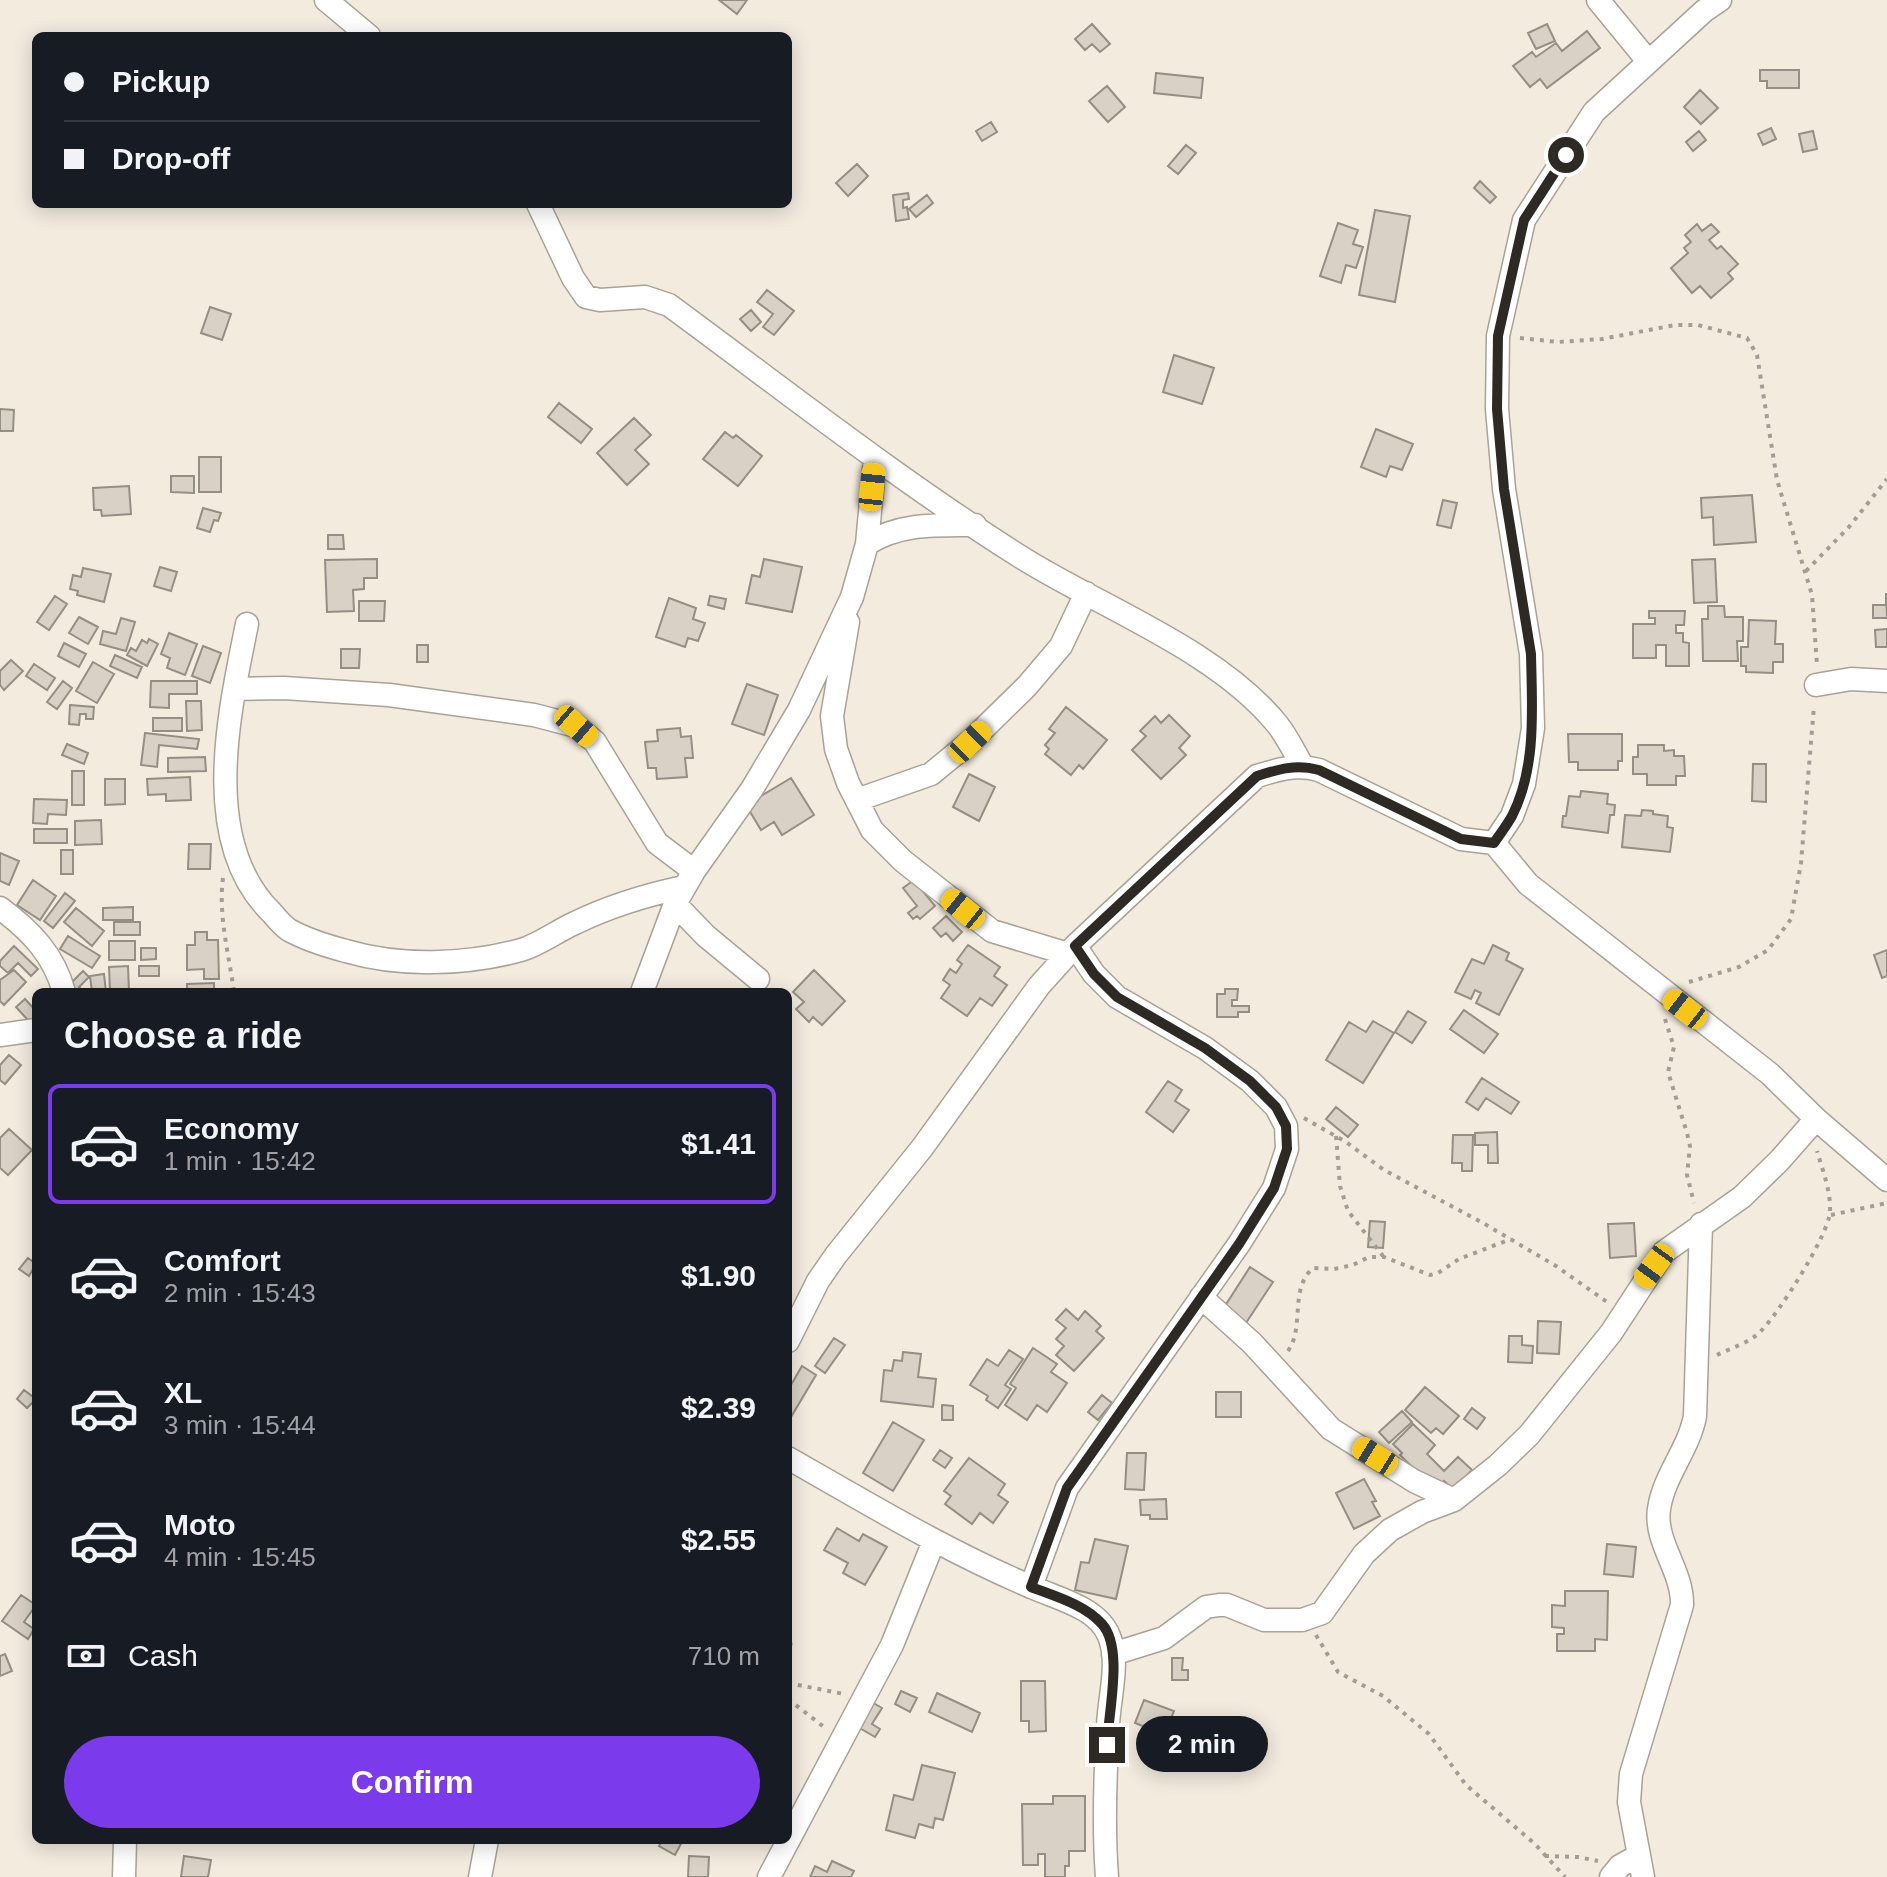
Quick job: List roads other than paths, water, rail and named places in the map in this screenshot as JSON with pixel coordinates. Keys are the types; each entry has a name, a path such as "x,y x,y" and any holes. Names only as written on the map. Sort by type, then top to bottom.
{"street":[{"path":"326,0 364,32"},
{"path":"1598,0 1648,61"},
{"path":"1494,843 1512,816 1524,784 1533,728 1531,654 1504,489 1497,409 1498,336 1524,220 1594,112 1704,11 1720,0"},
{"path":"540,208 573,278 586,297 600,300 645,297 669,305 875,458 1025,559 1167,638 1244,691 1277,724 1302,765"},
{"path":"875,458 867,544 852,597 832,716 836,749 848,783 872,830 903,861 992,931 1072,950 1117,997 1205,1048 1250,1081 1276,1107 1286,1126 1287,1149 1274,1188 1132,1400 1067,1488 1031,1587"},
{"path":"867,544 883,534 904,528 975,525"},
{"path":"857,800 931,774 970,742 1027,686 1061,646 1086,593"},
{"path":"644,988 684,887 752,789 799,710 852,597"},
{"path":"247,624 235,689 226,799 229,836 244,879 256,898 287,929 348,952 401,961 440,961 526,949 594,914 642,896 684,887"},
{"path":"1816,685 1851,679 1887,681"},
{"path":"235,689 284,688 389,695 534,715 576,726 595,742 684,887 706,936 758,979"},
{"path":"792,1333 818,1281 836,1255 922,1148 1039,986 1072,950 1257,776 1302,765 1319,770 1461,839 1494,843 1528,884 1770,1074 1813,1122 1887,1180"},
{"path":"0,908 53,960 63,988"},
{"path":"0,1035 32,1031"},
{"path":"1113,1654 1164,1638 1206,1607 1227,1605 1264,1620 1307,1619 1322,1613 1364,1554 1390,1530 1422,1512 1454,1500 1529,1435 1611,1333 1664,1252 1742,1197 1813,1122"},
{"path":"1628,1869 1631,1774 1682,1605 1680,1580 1662,1538 1659,1509 1676,1460 1692,1435 1695,1416 1701,1224"},
{"path":"1201,1297 1270,1363 1331,1429 1414,1481 1454,1500"},
{"path":"792,1460 934,1541 1081,1607 1102,1624 1110,1637 1113,1654 1104,1835 1107,1877"},
{"path":"792,1834 892,1645 934,1541"},
{"path":"124,1877 125,1844"},
{"path":"480,1877 486,1844"},
{"path":"769,1877 787,1844"}]}
